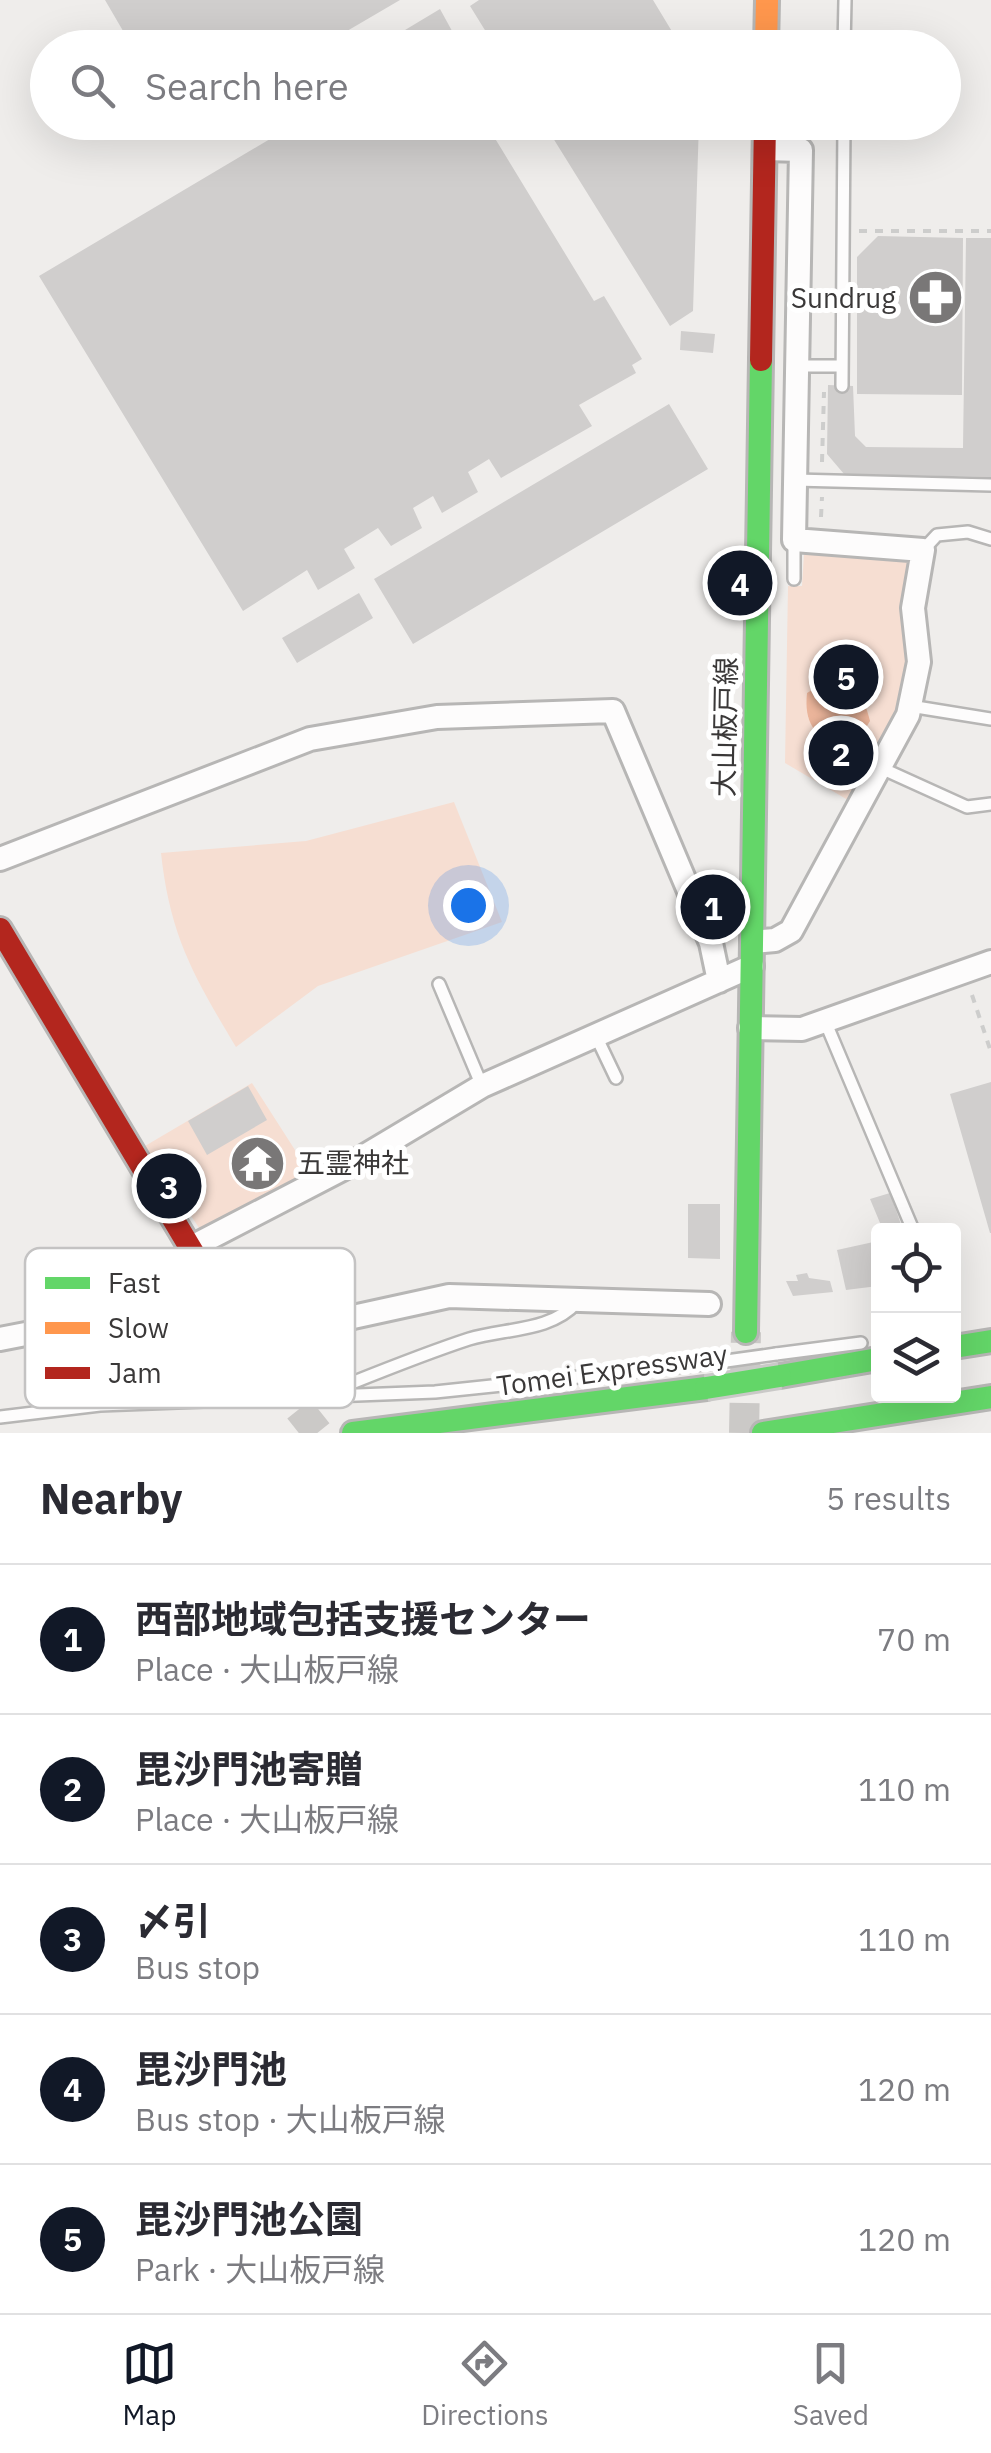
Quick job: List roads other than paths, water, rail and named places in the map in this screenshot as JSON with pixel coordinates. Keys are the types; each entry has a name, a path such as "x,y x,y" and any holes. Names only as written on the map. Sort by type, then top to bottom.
{"main road":[{"path":"766,30 767,0"},
{"name":"大山板戸線","path":"746,1332 765,140"},
{"path":"0,929 191,1248"},
{"path":"961,1345 991,1339"},
{"name":"Tomei Expressway","path":"352,1433 706,1388 778,1365 871,1359"},
{"path":"771,1432 991,1398"}],"street":[{"path":"752,942 775,940 791,930 881,768 910,706 919,662 913,608 923,550 794,540 800,150 765,150"},
{"path":"0,858 310,738 438,717 612,710 710,943 718,981"},
{"path":"750,1028 802,1029 991,962"},
{"path":"207,1248 482,1086 752,966"},
{"path":"355,1317 449,1296 510,1294 577,1302 709,1304"},
{"path":"0,1338 25,1334"}],"lane":[{"path":"844,30 845,0"},
{"path":"842,386 844,140"},
{"path":"798,366 842,366"},
{"path":"795,480 991,485"},
{"path":"923,550 928,540 950,533 991,538"},
{"path":"794,540 794,579"},
{"path":"910,706 991,719"},
{"path":"881,768 967,806 991,804"},
{"path":"439,984 482,1086"},
{"path":"825,1021 911,1223"},
{"path":"595,1034 616,1078"},
{"path":"355,1382 473,1338 538,1325 566,1314 577,1302"},
{"path":"961,1338 991,1339"},
{"path":"355,1397 712,1363 778,1365 871,1344"},
{"path":"864,1433 991,1398"},
{"path":"0,1417 75,1408"}],"tunnel":[{"path":"744,1433 746,1332"},
{"path":"298,1408 318,1433"}],"place":[{"name":"Sundrug","path":"935,298"},
{"name":"毘沙門池","path":"740,583"},
{"name":"毘沙門池公園","path":"846,677"},
{"name":"毘沙門池寄贈","path":"841,753"},
{"name":"西部地域包括支援センター","path":"713,907"},
{"name":"五霊神社","path":"258,1163"},
{"name":"〆引","path":"169,1186"}]}
